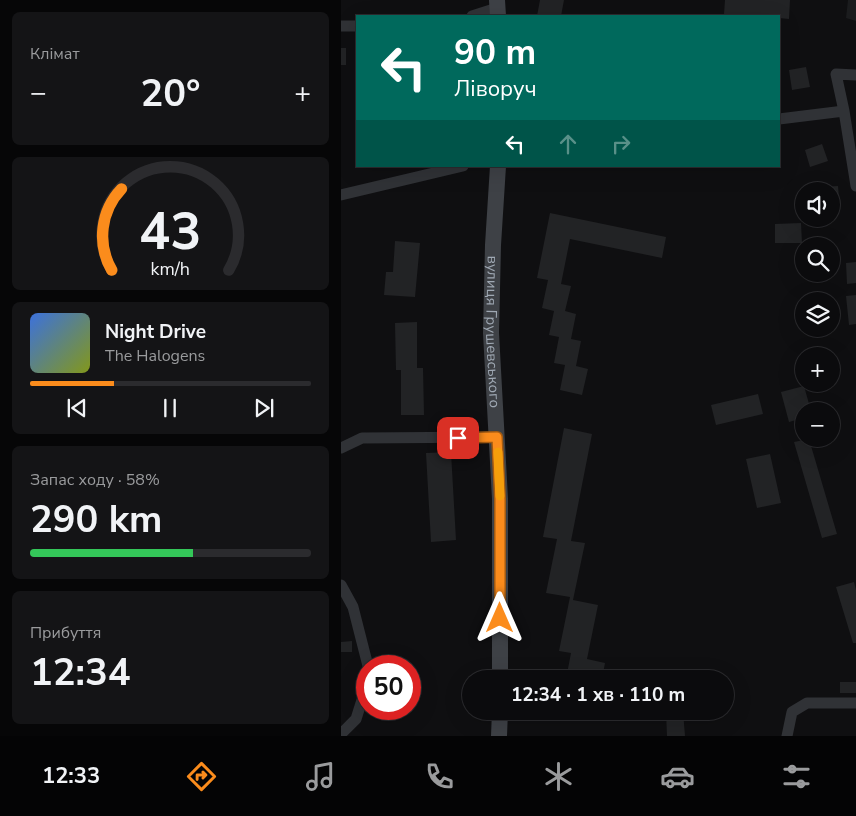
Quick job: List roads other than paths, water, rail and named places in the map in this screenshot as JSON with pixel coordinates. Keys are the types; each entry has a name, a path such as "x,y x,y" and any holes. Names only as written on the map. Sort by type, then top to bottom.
{"main road":[{"name":"вулиця Грушевського","path":"498,167 493,245 491,333 500,499 500,670"},
{"path":"499,736 500,720"}],"street":[{"path":"475,15 497,8"},
{"path":"341,26 356,26"},
{"path":"856,75 836,74 856,186"},
{"path":"780,119 844,111"},
{"path":"341,195 459,167"},
{"path":"341,448 363,438 497,437"},
{"path":"341,585 353,607 365,655"},
{"path":"787,736 792,712 807,703 856,703"},
{"path":"341,734 356,719"}]}
